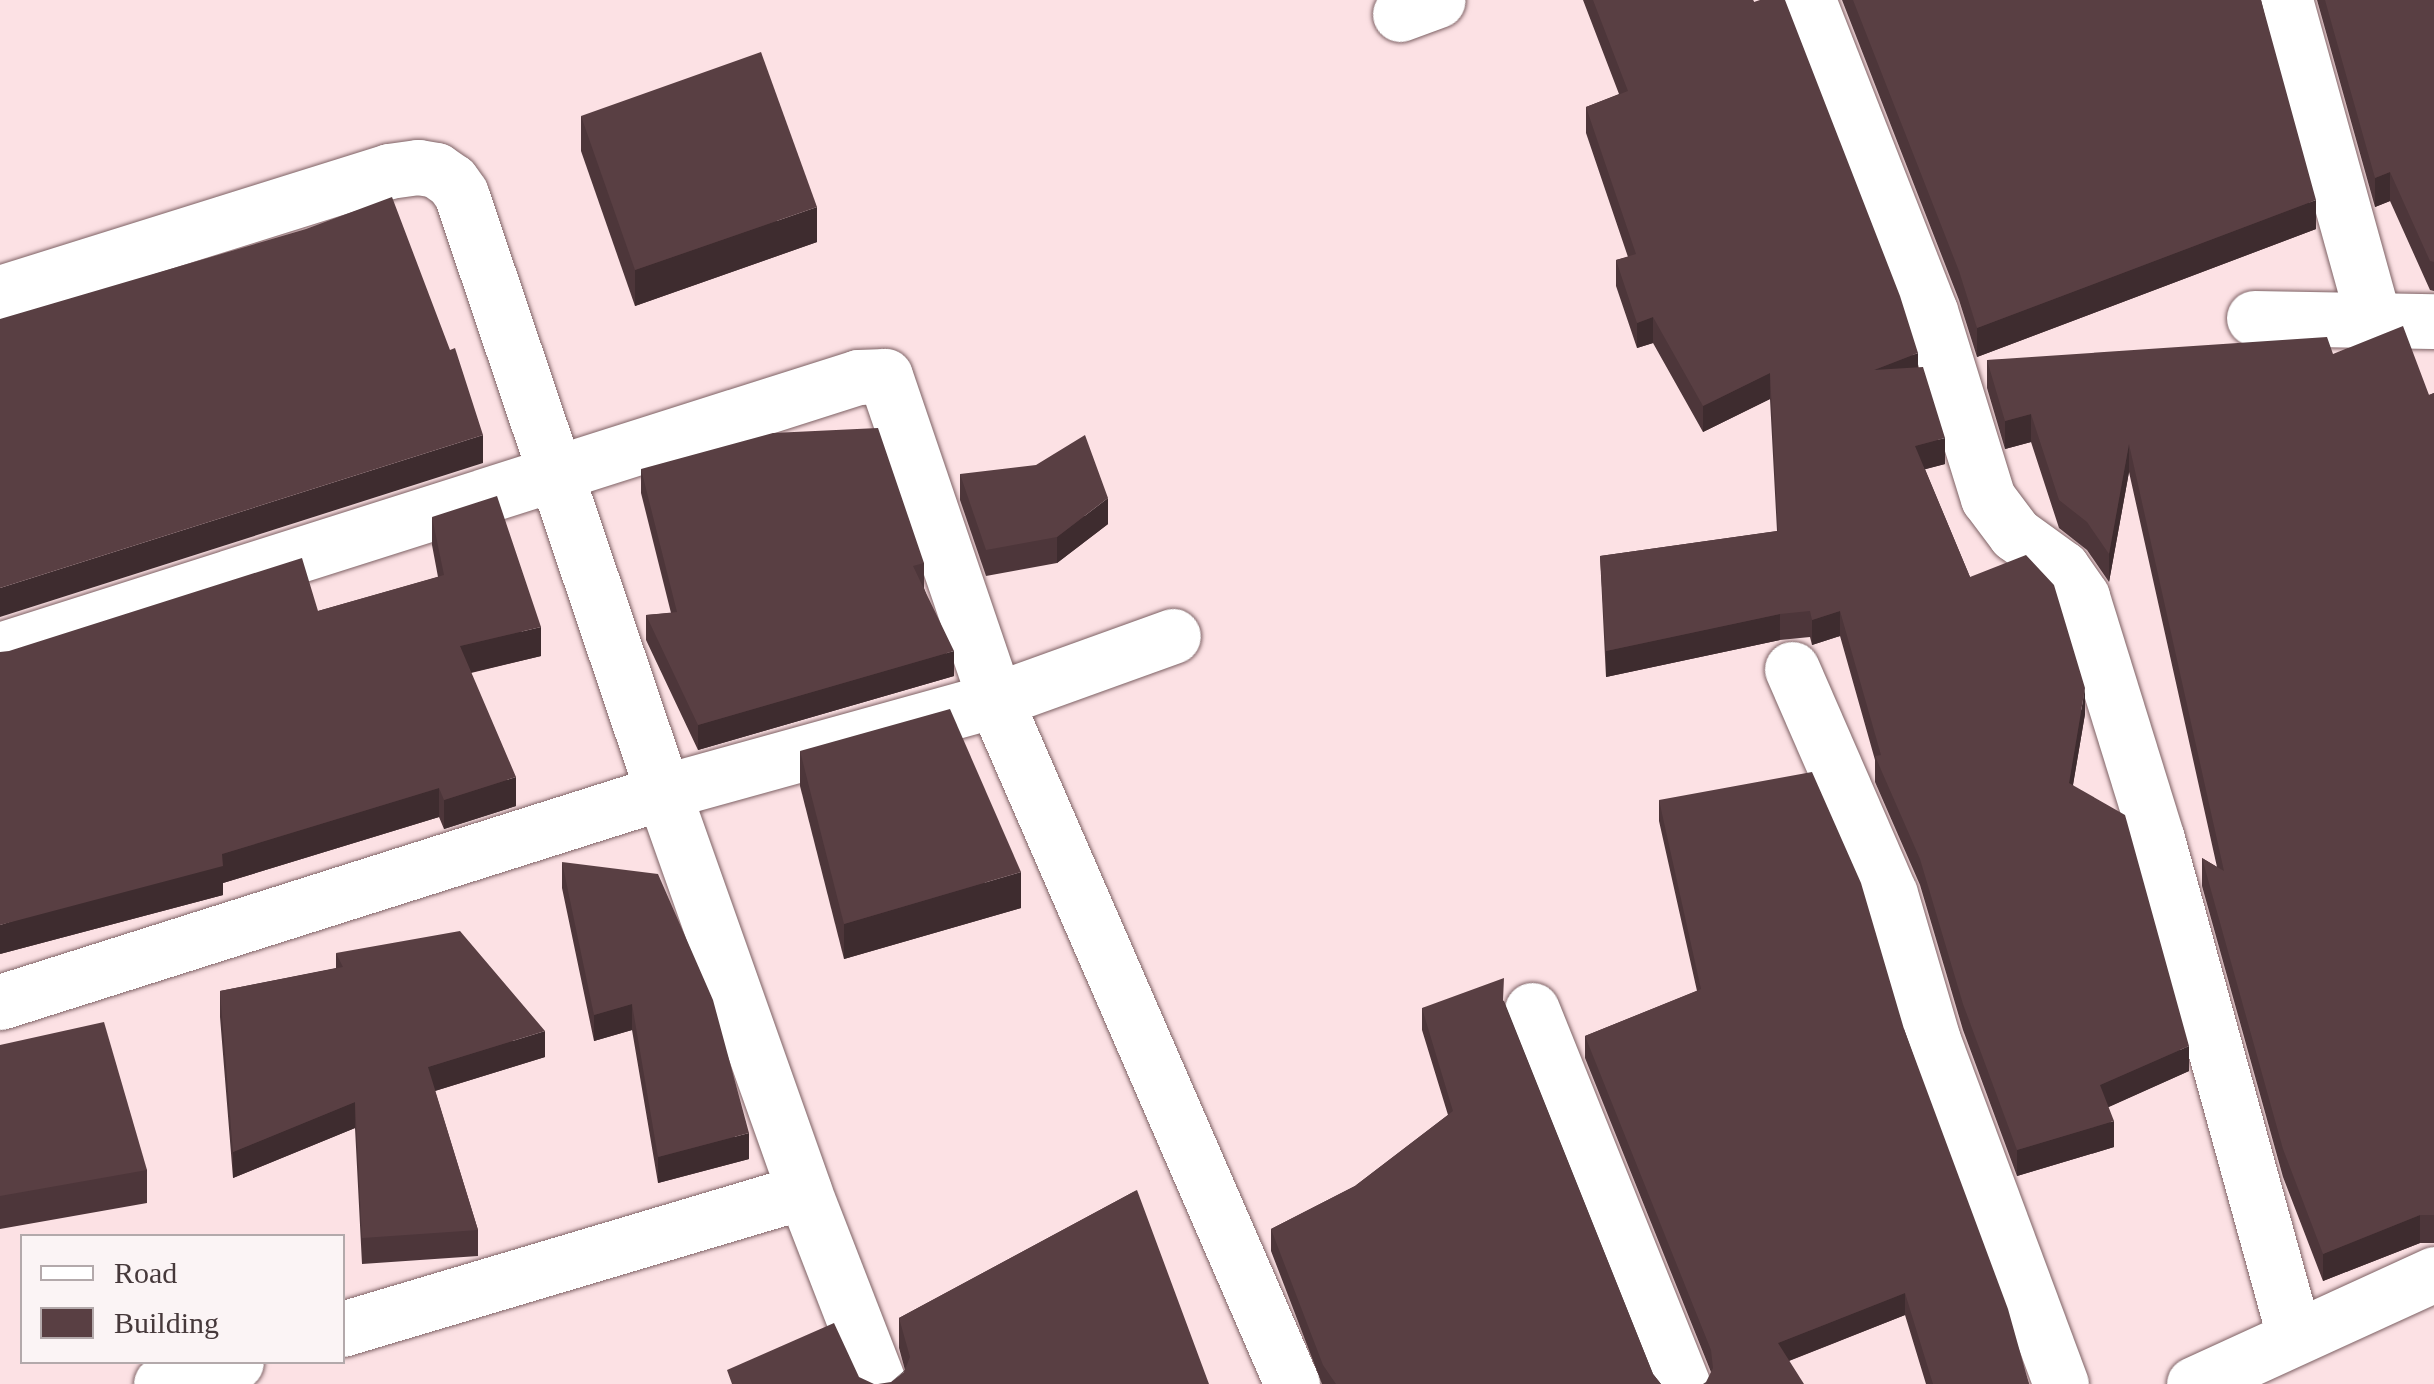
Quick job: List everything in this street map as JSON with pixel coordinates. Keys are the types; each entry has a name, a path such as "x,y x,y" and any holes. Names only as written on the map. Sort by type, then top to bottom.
{"street":[{"path":"1808,0 1930,311 1988,498 2015,534 2062,568 2082,598 2174,896 2294,1335"},
{"path":"2285,0 2374,320"},
{"path":"0,293 389,171 436,170 461,194 663,792 804,1191 879,1384"},
{"path":"2254,318 2434,322"},
{"path":"0,650 858,377 885,376 995,700 1292,1384"},
{"path":"0,1002 663,792 995,700 1173,636"},
{"path":"1792,669 1890,894 1933,1040 2061,1384"},
{"path":"1532,1010 1682,1384"},
{"path":"345,1329 804,1191"},
{"path":"2194,1384 2434,1274"},
{"path":"161,1384 229,1364"}],"building":[{"path":"1593,0 1785,0 1900,296 1918,353 1874,370 1923,367 1945,438 1915,446 1970,577 2026,555 2054,585 2085,688 2069,783 2125,815 2189,1046 2100,1085 2114,1121 2017,1150 1963,1004 1920,859 1875,756 1881,755 1840,611 1812,620 1810,611 1780,614 1606,651 1600,556 1778,531 1770,373 1703,406 1653,317 1637,323 1616,260 1636,254 1586,107 1628,91"},
{"path":"1853,0 2261,0 2316,200 1977,328 1959,271"},
{"path":"2325,0 2434,0 2434,262 2430,261 2390,172 2375,178"},
{"path":"761,52 817,207 635,270 581,116"},
{"path":"392,197 450,350 455,348 483,435 0,588 0,319 306,229"},
{"path":"2403,326 2429,395 2434,393 2434,1215 2420,1215 2323,1254 2283,1149 2202,858 2224,871 2129,444 2109,554 2087,522 2059,500 2031,414 2005,421 1987,360 2327,337 2333,354"},
{"path":"878,428 924,563 913,566 954,651 698,725 646,615 677,612 641,469 773,433"},
{"path":"1085,435 1108,498 1057,537 986,550 960,474 1036,465"},
{"path":"497,496 541,627 460,646 516,777 444,800 439,788 222,854 223,866 0,925 0,652 302,558 318,611 444,575 432,517"},
{"path":"950,709 1021,872 844,924 800,751"},
{"path":"1812,772 1861,883 1904,1029 2008,1309 2029,1384 1933,1384 1905,1293 1778,1343 1804,1384 1703,1384 1713,1368 1711,1350 1585,1036 1701,989 1659,800"},
{"path":"562,862 658,874 713,1000 749,1133 658,1157 632,1004 594,1015"},
{"path":"460,931 545,1031 428,1067 478,1230 362,1238 355,1102 233,1152 220,991 343,967 336,953"},
{"path":"1504,978 1503,1000 1653,1374 1661,1384 1336,1384 1323,1365 1271,1229 1355,1186 1453,1111 1422,1008"},
{"path":"104,1022 147,1170 0,1196 0,1045"},
{"path":"1137,1190 1209,1384 878,1384 891,1382 904,1372 910,1357 899,1318"},
{"path":"834,1323 859,1377 874,1384 732,1384 727,1370"}]}
